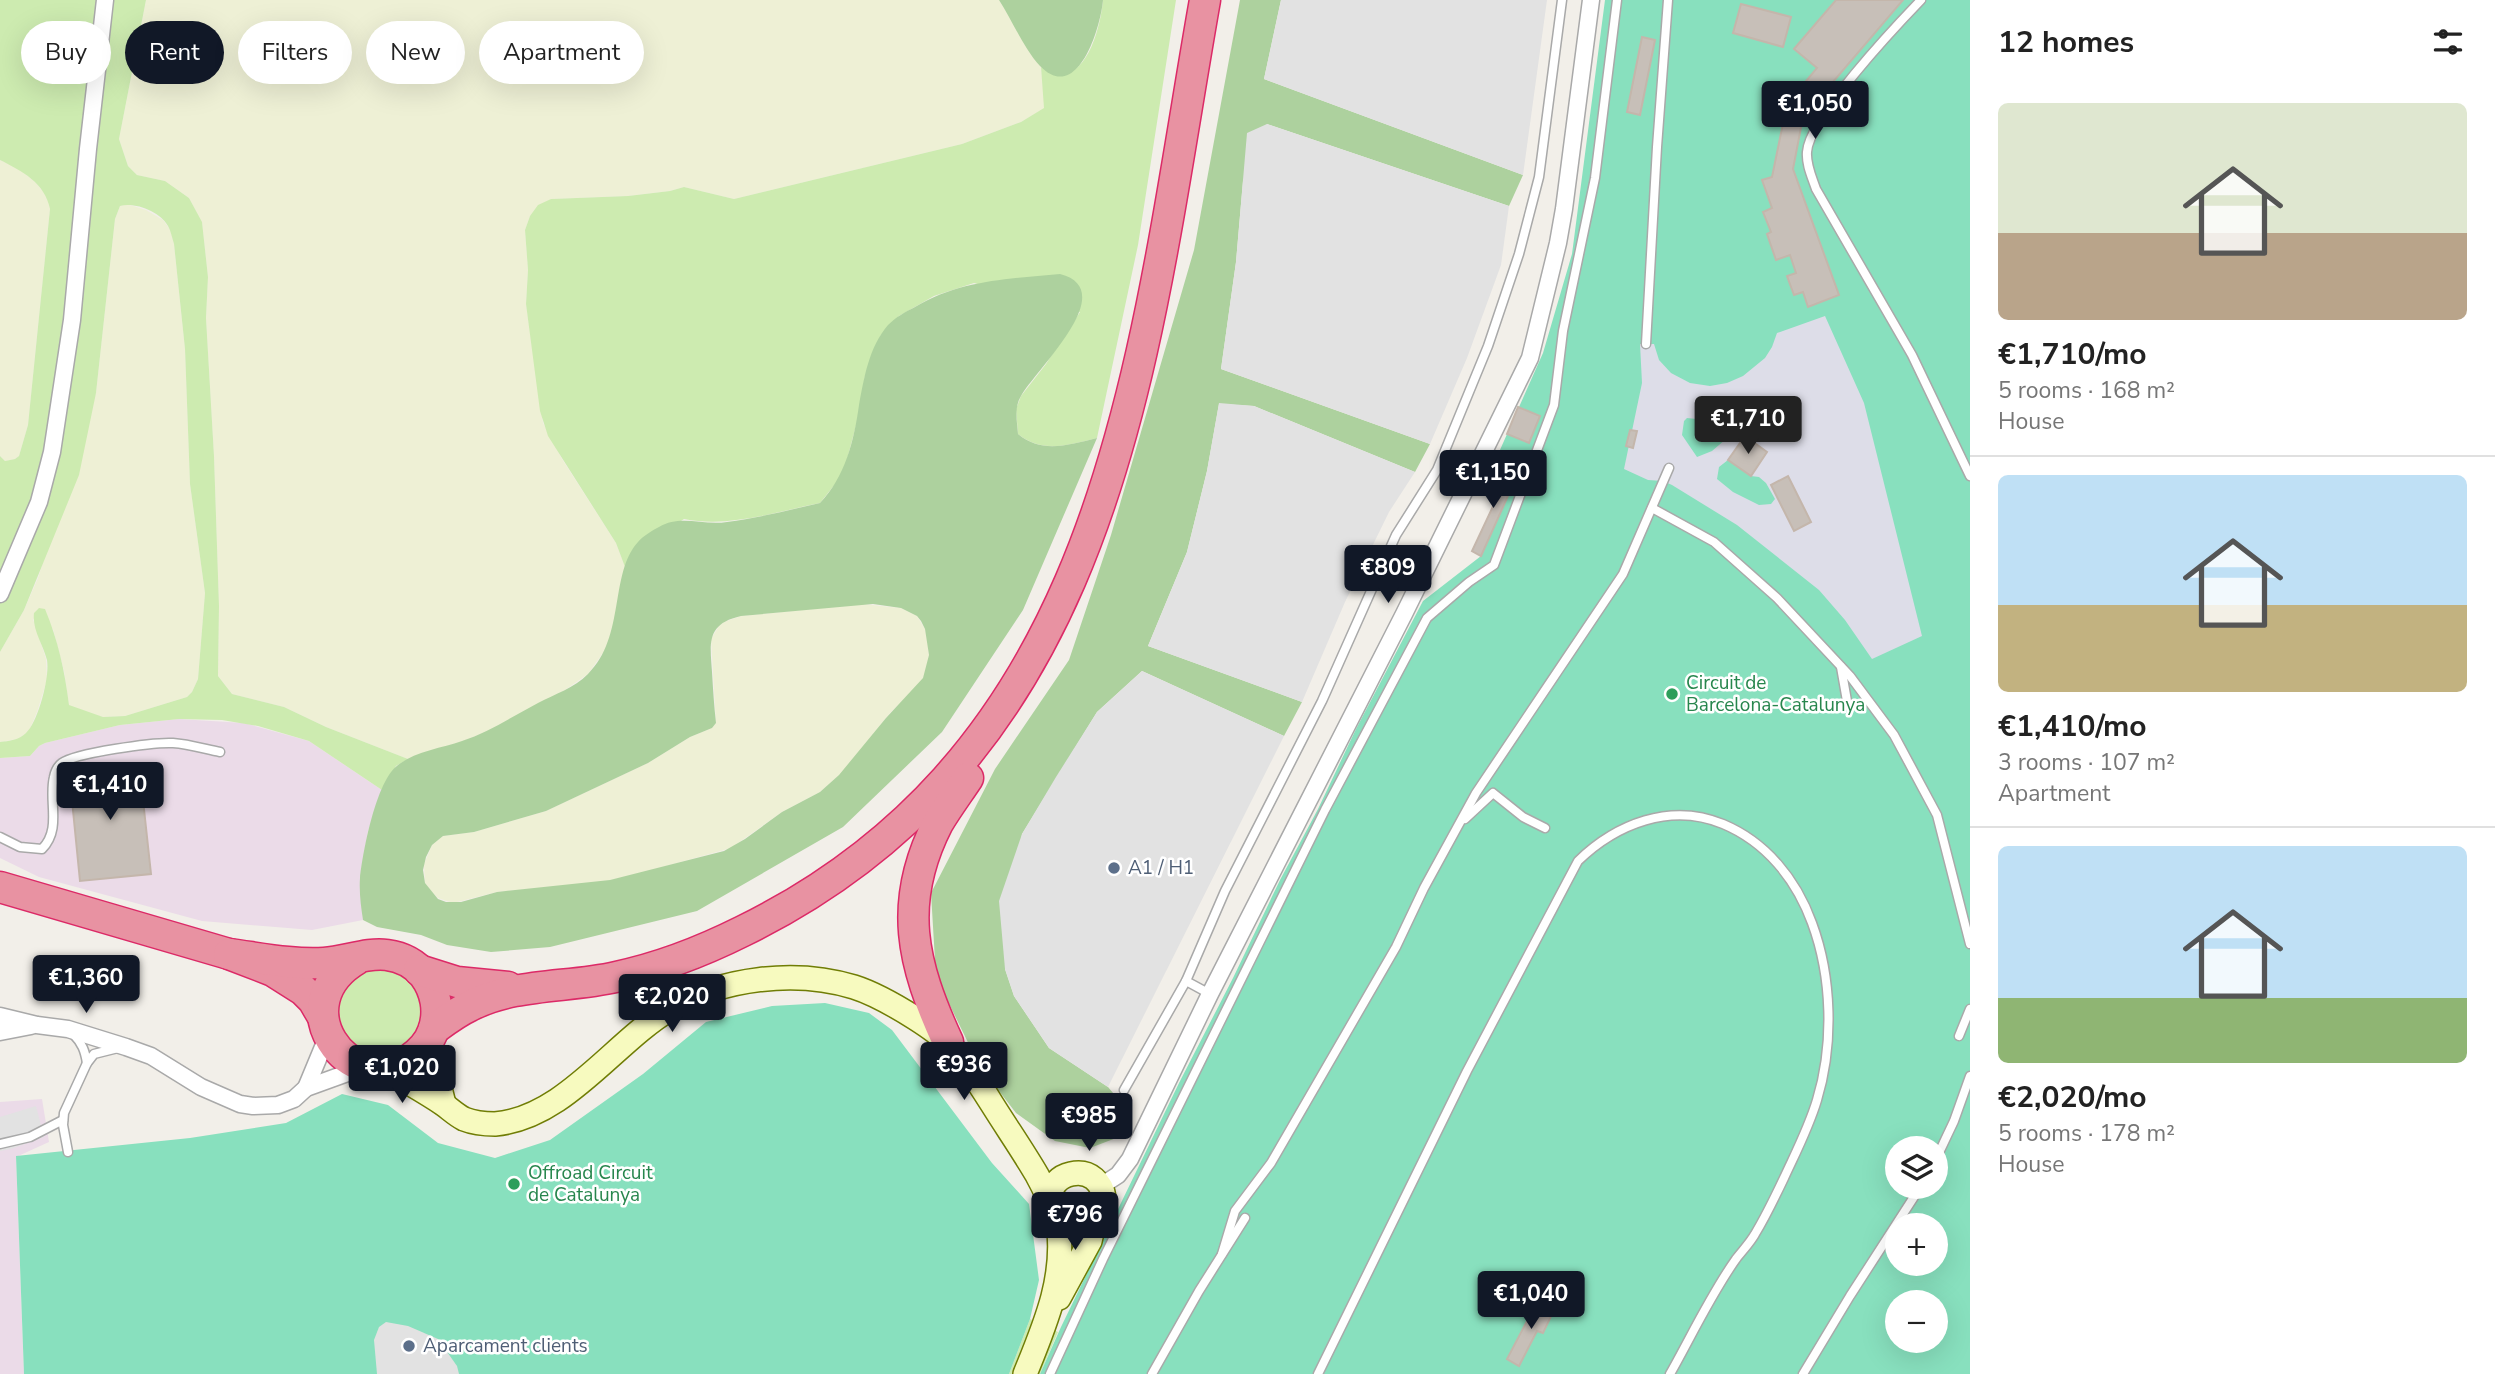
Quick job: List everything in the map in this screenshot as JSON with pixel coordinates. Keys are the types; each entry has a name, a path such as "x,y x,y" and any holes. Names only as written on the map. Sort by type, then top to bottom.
{"highway":[{"path":"0,887 229,954 273,971 288,979 313,1000 343,1055 375,1067 404,1062 421,1050 431,1035 472,1004 533,989 615,977 653,967 743,932 808,895 851,866 928,800 965,759 1014,690 1046,636 1063,597 1097,513 1124,425 1158,277 1205,0"},
{"path":"948,1042 930,1004 916,950 912,917 915,885 939,823 995,730 1014,690"},
{"path":"229,954 306,963 385,955 404,960 419,970 457,982 533,989"},
{"path":"325,1026 323,1005 330,983 337,973 356,959"},
{"path":"419,970 430,985 436,1002 431,1035"}],"street":[{"path":"0,594 39,502 52,452 72,320 88,149 106,0"},
{"path":"1101,1186 1118,1175 1130,1159 1210,994 1530,358 1564,209 1591,0"},
{"path":"0,1016 68,1029 126,1047 150,1056 201,1087 240,1104 278,1105 293,1099 306,1088 375,1067 444,1104 465,1119 480,1124 498,1124 538,1111 603,1064 637,1032 670,1009 695,997 746,981 782,978 822,980 854,987 896,1005 948,1042 1037,1174 1052,1216 1058,1223 1072,1230 1080,1230 1094,1224"},
{"path":"0,1032 37,1025"},
{"path":"306,1088 325,1026"},
{"path":"431,1035 444,1104"},
{"path":"1014,1140 1048,1171 1063,1177"},
{"path":"1025,1374 1047,1319 1090,1241 1094,1224 1106,1202 1101,1186 1088,1175 1071,1174 1055,1182 1048,1200"},
{"path":"1047,1319 1061,1246 1058,1223"}],"lane":[{"path":"1124,1090 1186,981 1225,891 1322,701 1396,535 1437,470 1488,346 1519,254 1539,177 1562,0"},
{"path":"1049,1374 1325,810 1427,618 1469,582 1494,565 1554,405 1563,331 1595,178 1618,0"},
{"path":"1646,344 1668,0"},
{"path":"1921,0 1860,67 1830,107 1813,132 1807,150 1808,166 1816,189 1912,355 1970,476"},
{"path":"1222,1254 1235,1211 1271,1163 1396,947 1424,888 1476,793 1623,574 1669,468"},
{"path":"1652,508 1714,542 1777,598 1841,667 1894,735 1937,815 1970,944"},
{"path":"1841,667 1847,701"},
{"path":"0,836 20,847 42,849 49,842 53,829 52,786 55,773 60,764 72,758 172,743 220,752"},
{"path":"1458,826 1493,793 1523,817 1545,828"},
{"path":"1318,1374 1455,1096 1578,861 1601,841 1629,825 1670,816 1688,816 1712,820 1752,840 1768,853 1796,887 1807,909 1823,962 1828,1017 1824,1066 1818,1097 1798,1147 1754,1237 1735,1260 1670,1374"},
{"path":"1186,981 1210,994"},
{"path":"1959,1036 1970,1009"},
{"path":"68,1029 80,1041 87,1063"},
{"path":"68,1152 64,1114 87,1063 94,1054 126,1047"},
{"path":"1947,1136 1970,1076"},
{"path":"0,1144 30,1138 63,1120"},
{"path":"1803,1374 1913,1199"},
{"path":"1152,1374 1245,1218"}],"shaded area":[{"path":"1281,0 1547,0 1523,175 1264,79"},
{"path":"1267,124 1509,206 1501,265 1467,358 1430,444 1221,369 1236,262 1247,133"},
{"path":"1825,316 1864,403 1922,636 1872,659 1845,620 1819,590 1737,525 1672,485 1648,480 1624,469 1642,383 1640,344 1654,344 1659,360 1671,373 1690,383 1710,386 1743,376 1765,358 1777,333","holes":["1687,418 1725,422 1729,426 1726,439 1712,451 1697,457 1682,435","1745,437 1767,452 1751,476 1759,477 1766,483 1775,499 1771,504 1759,505 1733,492 1717,479 1719,467 1728,460"]},
{"path":"1219,403 1254,406 1415,472 1389,512 1345,602 1302,702 1148,646 1187,552 1207,471"},
{"name":"A1 / H1","path":"1142,671 1284,736 1108,1087 1049,1048 1014,996 1005,969 999,901 1022,834 1056,777 1097,712"},
{"path":"179,719 244,723 309,741 382,790 368,831 360,877 363,920 312,930 202,921 39,877 0,858 0,758 30,756 45,743 120,725"},
{"path":"42,1099 49,1142 16,1157 24,1374 0,1374 0,1102"},
{"path":"36,1106 44,1137 0,1151 0,1117"},
{"name":"Aparcament clients","path":"386,1322 408,1326 438,1339 457,1366 459,1374 377,1374 374,1340 379,1327"}],"green space":[{"path":"0,0 146,0 142,21 125,21 125,84 130,84 119,139 128,166 137,175 165,181 189,198 202,222 208,277 206,318 214,456 219,606 218,676 232,694 284,707 326,727 408,759 396,766 382,790 309,741 258,726 222,720 179,719 120,725 45,743 30,756 0,758 0,742 17,739 26,733 35,719 42,699 47,677 47,660 35,625 34,613 39,608 45,609 54,632 69,705 103,717 125,716 187,697 192,692 198,679 205,593 190,484 185,349 174,244 168,226 154,212 140,207 120,206 115,219 96,393 79,475 24,610 0,652 0,456 5,461 19,456 28,425 50,209 38,185 24,173 0,160"},
{"path":"146,0 999,0 1041,67 1045,108 1021,122 962,144 734,199 684,187 628,196 551,199 530,216 525,230 528,270 526,304 543,423 562,459 616,543 625,567 611,637 588,674 565,690 490,730 408,759 326,727 284,707 232,694 218,676 219,606 214,456 206,318 208,277 202,223 189,198 165,181 137,175 128,166 119,139 130,84 224,84 224,21 142,21"},
{"path":"999,0 1103,0 1092,43 1076,69 1066,76 1054,75 1040,66 1023,43"},
{"path":"1103,0 1176,0 1138,245 1097,438 1066,445 1046,446 1018,434 1016,409 1021,396 1080,312 974,283 934,296 899,316 881,335 865,376 846,463 840,478 820,503 718,522 684,519 631,554 625,567 616,543 548,436 540,411 526,304 528,270 525,230 538,205 551,199 628,196 684,187 734,199 962,144 1021,122 1044,108 1041,67 1056,73 1068,73 1078,67 1093,43"},
{"path":"1240,0 1281,0 1264,79 1523,175 1509,206 1267,124 1243,181 1236,262 1221,369 1430,444 1415,472 1254,406 1219,404 1207,471 1187,552 1148,646 1302,702 1284,736 1142,671 1097,712 1022,834 1005,969 1014,996 1049,1048 1108,1087 1129,1112 1124,1135 1090,1148 1055,1141 1016,1113 979,1065 936,977 931,893 995,769 1069,660 1111,535 1194,250"},
{"name":"Circuit de Barcelona-Catalunya","path":"1605,0 1970,0 1970,1374 1040,1374 1179,1083 1423,601 1481,556 1472,551 1496,500 1483,480 1488,477 1543,353 1572,254"},
{"path":"0,160 18,168 35,182 48,197 50,209 28,425 19,456 5,461 0,456"},
{"path":"127,204 146,210 163,220 171,231 174,244 185,349 190,484 205,593 198,679 187,697 125,716 103,717 74,709 69,705 64,671 53,629 33,619 46,659 47,680 29,731 18,739 0,742 0,652 24,610 38,578 96,393 115,219 120,206"},
{"path":"1060,274 1077,283 1082,296 1079,313 1019,400 1016,414 1018,434 1036,444 1046,446 1066,445 1097,438 1023,610 942,732 843,827 697,911 550,947 491,952 447,945 421,935 377,927 363,920 360,878 364,851 377,801 390,773 405,760 482,733 583,679 600,659 608,642 623,571 638,542 651,531 676,521 727,522 820,503 836,482 847,458 865,374 876,343 888,325 908,311 950,291 985,282","holes":["873,604 901,608 917,616 925,629 929,655 923,678 839,775 820,792 782,812 745,839 724,851 610,880 497,892 461,902 438,899 425,883 423,870 426,857 432,845 443,836 474,832 546,811 648,763 690,737 712,728 716,723 711,644 721,624 741,616"]},
{"path":"862,604 901,608 917,616 927,637 927,671 919,685 890,713 844,771 820,792 782,812 731,848 634,875 602,882 497,892 453,903 438,898 425,883 424,864 432,845 443,836 474,832 546,811 648,763 690,737 712,728 716,723 711,639 724,622 741,616"},
{"path":"376,968 391,969 405,975 416,986 425,1015 414,1043 372,1058 347,1045 337,1005 342,991 351,981"},
{"name":"Offroad Circuit de Catalunya","path":"825,1003 869,1013 892,1030 992,1163 1029,1204 1039,1280 1030,1319 1009,1374 24,1374 16,1156 190,1138 286,1123 342,1094 388,1105 438,1143 495,1158 550,1140 643,1074 706,1022 772,1006"},
{"path":"1030,1319 1058,1332 1040,1374 1009,1374"}],"building":[{"path":"1836,0 1903,0 1803,117 1793,169 1839,295 1808,307 1803,292 1794,295 1787,276 1796,273 1790,255 1776,260 1767,234 1771,232 1763,212 1772,208 1762,180 1772,177 1787,104 1817,68 1794,49"},
{"path":"1741,4 1791,17 1783,47 1733,33"},
{"path":"1642,37 1655,40 1640,115 1627,112"},
{"path":"1518,407 1540,416 1529,443 1507,434"},
{"path":"1630,430 1637,431 1633,448 1626,446"},
{"path":"1745,436 1767,452 1751,476 1728,460"},
{"path":"1495,473 1499,481 1506,479 1512,487 1481,556 1472,551 1496,500 1483,480"},
{"path":"1788,476 1811,522 1794,531 1771,485"},
{"path":"139,763 151,874 80,881 69,770"},
{"path":"1538,1300 1555,1308 1543,1333 1537,1331 1519,1366 1507,1359"}],"place":[{"name":"Circuit de Barcelona-Catalunya","path":"1672,694"},
{"name":"A1 / H1","path":"1114,868"},
{"name":"Offroad Circuit de Catalunya","path":"514,1184"},
{"name":"Aparcament clients","path":"409,1346"}]}
